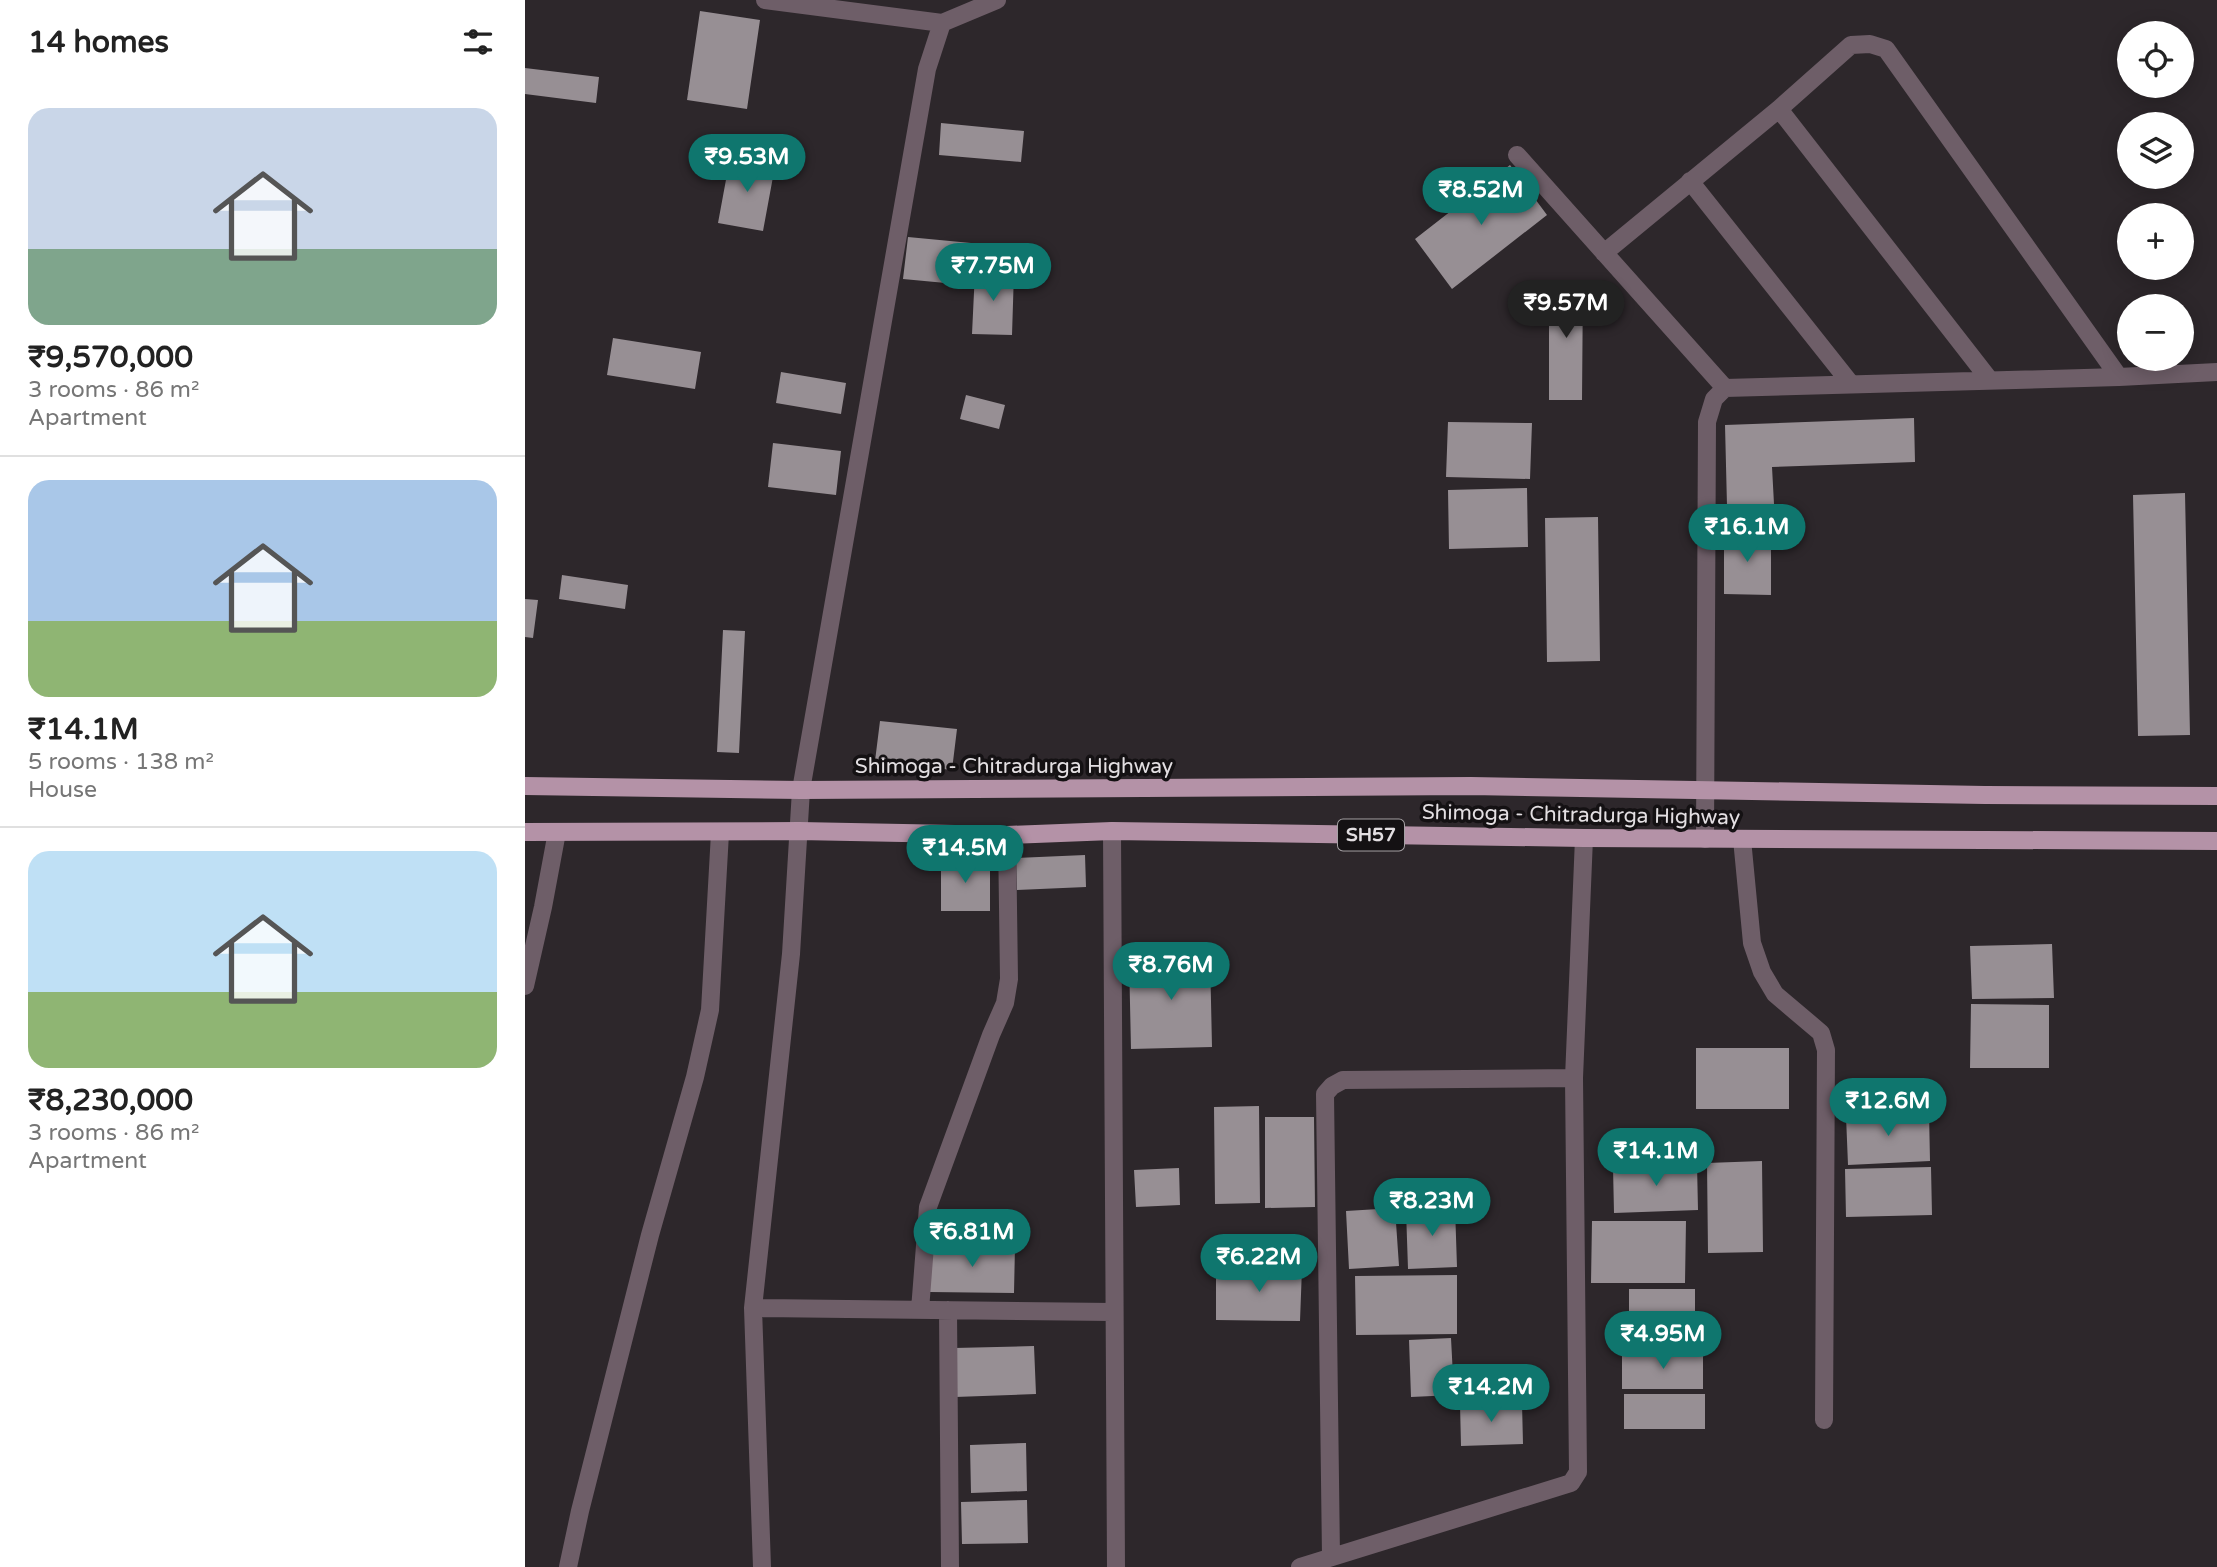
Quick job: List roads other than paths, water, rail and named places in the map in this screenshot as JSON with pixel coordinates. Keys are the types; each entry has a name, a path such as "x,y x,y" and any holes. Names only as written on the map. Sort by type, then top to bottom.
{"main road":[{"name":"Shimoga - Chitradurga Highway","path":"525,786 801,790 1471,786 2217,796"},
{"name":"Shimoga - Chitradurga Highway","path":"525,832 799,831 1007,835 1112,831 1584,838 2217,841"}],"street":[{"path":"765,0 942,23 997,0"},
{"path":"762,1567 753,1308 791,954 801,790 927,69 942,23"},
{"path":"1604,253 1779,109 1851,45 1870,44 1886,49 2119,377"},
{"path":"1779,109 1989,379"},
{"path":"1517,155 1725,388"},
{"path":"1690,181 1851,384"},
{"path":"1705,839 1707,422 1714,399 1725,388 2217,372"},
{"path":"1112,831 1115,1567"},
{"path":"525,986 544,907 557,832"},
{"path":"568,1567 643,1261 695,1077 710,1010 720,833"},
{"path":"920,1310 928,1207 1005,1003 1009,979 1007,835"},
{"path":"1300,1567 1571,1483 1578,1472 1574,1078 1584,838"},
{"path":"1742,839 1752,943 1762,972 1775,994 1821,1033 1826,1050 1824,1420"},
{"path":"1331,1557 1325,1094 1343,1080 1574,1078"},
{"path":"753,1308 1114,1312"},
{"path":"948,1310 950,1567"}]}
